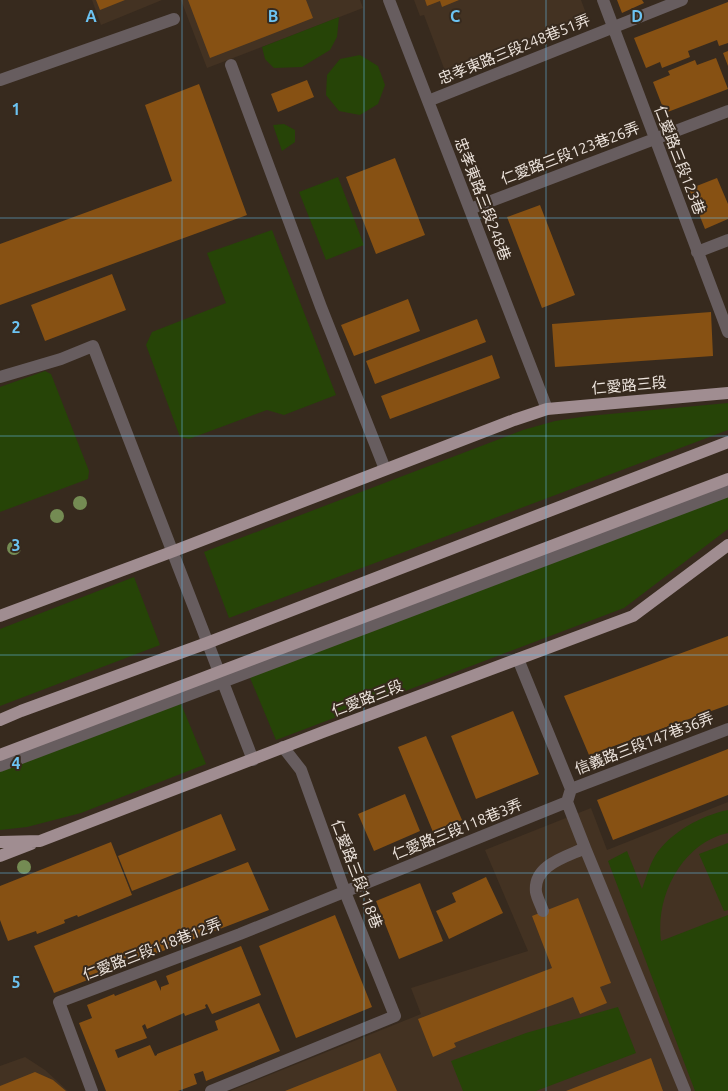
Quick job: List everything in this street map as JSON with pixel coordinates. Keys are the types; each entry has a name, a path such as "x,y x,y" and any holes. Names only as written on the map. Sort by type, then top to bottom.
{"main road":[{"name":"仁愛路三段","path":"0,616 547,409 728,393"},
{"path":"0,720 21,710 207,643 728,442"},
{"path":"0,755 220,678 728,480"},
{"name":"仁愛路三段","path":"0,842 40,841 283,747 633,616 728,545"},
{"path":"0,856 40,841"}],"street":[{"name":"忠孝東路三段248巷","path":"389,0 547,409"},
{"name":"仁愛路三段123巷","path":"603,0 728,332"},
{"name":"忠孝東路三段248巷51弄","path":"428,100 682,0"},
{"path":"0,80 174,19"},
{"path":"231,65 321,307 385,469"},
{"name":"仁愛路三段123巷26弄","path":"470,209 728,110"},
{"path":"697,252 728,240"},
{"path":"0,378 61,359 93,346 174,551 220,678 253,760"},
{"path":"0,766 220,678 728,491"},
{"path":"518,658 571,789 567,802 685,1091"},
{"name":"信義路三段147巷36弄","path":"571,789 728,729"},
{"name":"仁愛路三段118巷","path":"211,1091 395,1016 345,892 302,770 283,747"},
{"name":"仁愛路三段118巷3弄","path":"345,892 567,802"},
{"path":"543,911 536,892 538,878 546,867 585,848"},
{"name":"仁愛路三段118巷12弄","path":"92,1091 59,1002 240,934 345,892"}],"shaded area":[{"path":"92,0 162,0 101,25"},
{"path":"181,0 360,0 363,8 207,68"},
{"path":"414,0 581,0 587,16 445,71 424,15 420,16"},
{"path":"728,802 728,1091 230,1091 421,1014 411,988 528,951 485,850 591,808 607,850"},
{"path":"25,1057 45,1070 68,1091 0,1091 0,1066"}],"green space":[{"path":"339,17 337,37 330,50 302,67 274,68 265,59 262,47"},
{"path":"360,55 378,66 385,85 378,104 360,115 339,111 326,95 327,75 340,59"},
{"path":"284,124 295,130 295,142 282,151 273,125"},
{"path":"338,177 364,245 326,260 299,192"},
{"path":"272,230 336,395 284,415 267,410 189,439 180,437 146,345 152,332 226,303 207,253"},
{"path":"45,371 51,374 89,471 88,479 0,512 0,387"},
{"path":"728,403 728,430 229,618 204,552 523,430 555,421 588,416"},
{"path":"728,490 728,529 624,608 276,740 248,673"},
{"path":"134,577 160,645 0,706 0,629"},
{"path":"179,699 206,764 81,813 27,827 0,830 0,767"},
{"path":"728,810 728,833 712,839 697,848 675,874 667,890 660,924 661,941 728,915 728,1091 695,1091 608,861 627,851 642,889 655,856 669,840 687,826 718,812"},
{"path":"728,843 728,910 724,911 699,854"},
{"path":"618,1007 636,1053 536,1091 463,1091 451,1061 526,1033"}],"building":[{"path":"96,0 125,0 100,10"},
{"path":"188,0 306,0 313,18 210,58"},
{"path":"425,0 459,0 442,7 440,1 427,6"},
{"path":"617,0 642,0 644,3 622,13"},
{"path":"728,2 728,43 719,46 717,40 688,51 690,57 662,68 660,62 646,68 634,38"},
{"path":"728,51 728,66 723,53"},
{"path":"716,58 728,89 665,113 653,82 670,75 668,71 695,60 697,65"},
{"path":"307,80 314,97 278,112 271,94"},
{"path":"199,84 247,215 0,305 0,244 172,181 145,105"},
{"path":"395,158 425,235 376,254 346,177"},
{"path":"717,178 728,204 728,219 705,229 689,189"},
{"path":"540,205 575,295 542,308 507,217"},
{"path":"112,274 126,310 45,341 31,305"},
{"path":"408,299 420,331 354,356 341,325"},
{"path":"711,312 713,356 555,367 552,324"},
{"path":"477,319 486,342 375,384 366,361"},
{"path":"492,355 500,378 390,419 381,396"},
{"path":"728,636 728,705 589,755 564,696"},
{"path":"513,711 539,774 476,799 451,736"},
{"path":"426,736 462,820 433,832 398,747"},
{"path":"728,749 728,795 613,840 597,800"},
{"path":"405,794 420,831 374,851 358,814"},
{"path":"221,814 236,850 132,891 118,856"},
{"path":"111,842 132,895 78,917 77,915 64,920 65,923 37,934 36,931 8,941 0,920 0,886"},
{"path":"248,862 269,910 54,993 34,946"},
{"path":"486,877 503,913 449,939 436,911 456,902 452,893"},
{"path":"420,883 443,941 399,959 376,901"},
{"path":"578,898 611,983 600,987 607,1003 580,1014 573,997 454,1043 456,1047 433,1057 418,1019 552,968 532,916"},
{"path":"335,915 372,1007 296,1038 259,946"},
{"path":"241,946 261,995 212,1014 207,1004 205,1005 206,1008 185,1016 184,1013 147,1029 145,1024 142,1026 147,1038 115,1050 118,1058 150,1045 155,1056 218,1030 215,1021 259,1003 280,1051 206,1081 203,1071 194,1074 193,1071 197,1084 178,1091 106,1091 79,1023 92,1018 87,1005 156,980 161,991 161,987 169,984 166,976"},
{"path":"380,1053 397,1091 285,1091"},
{"path":"651,1058 663,1091 566,1091"},
{"path":"35,1072 53,1080 66,1091 0,1091 0,1086"}]}
